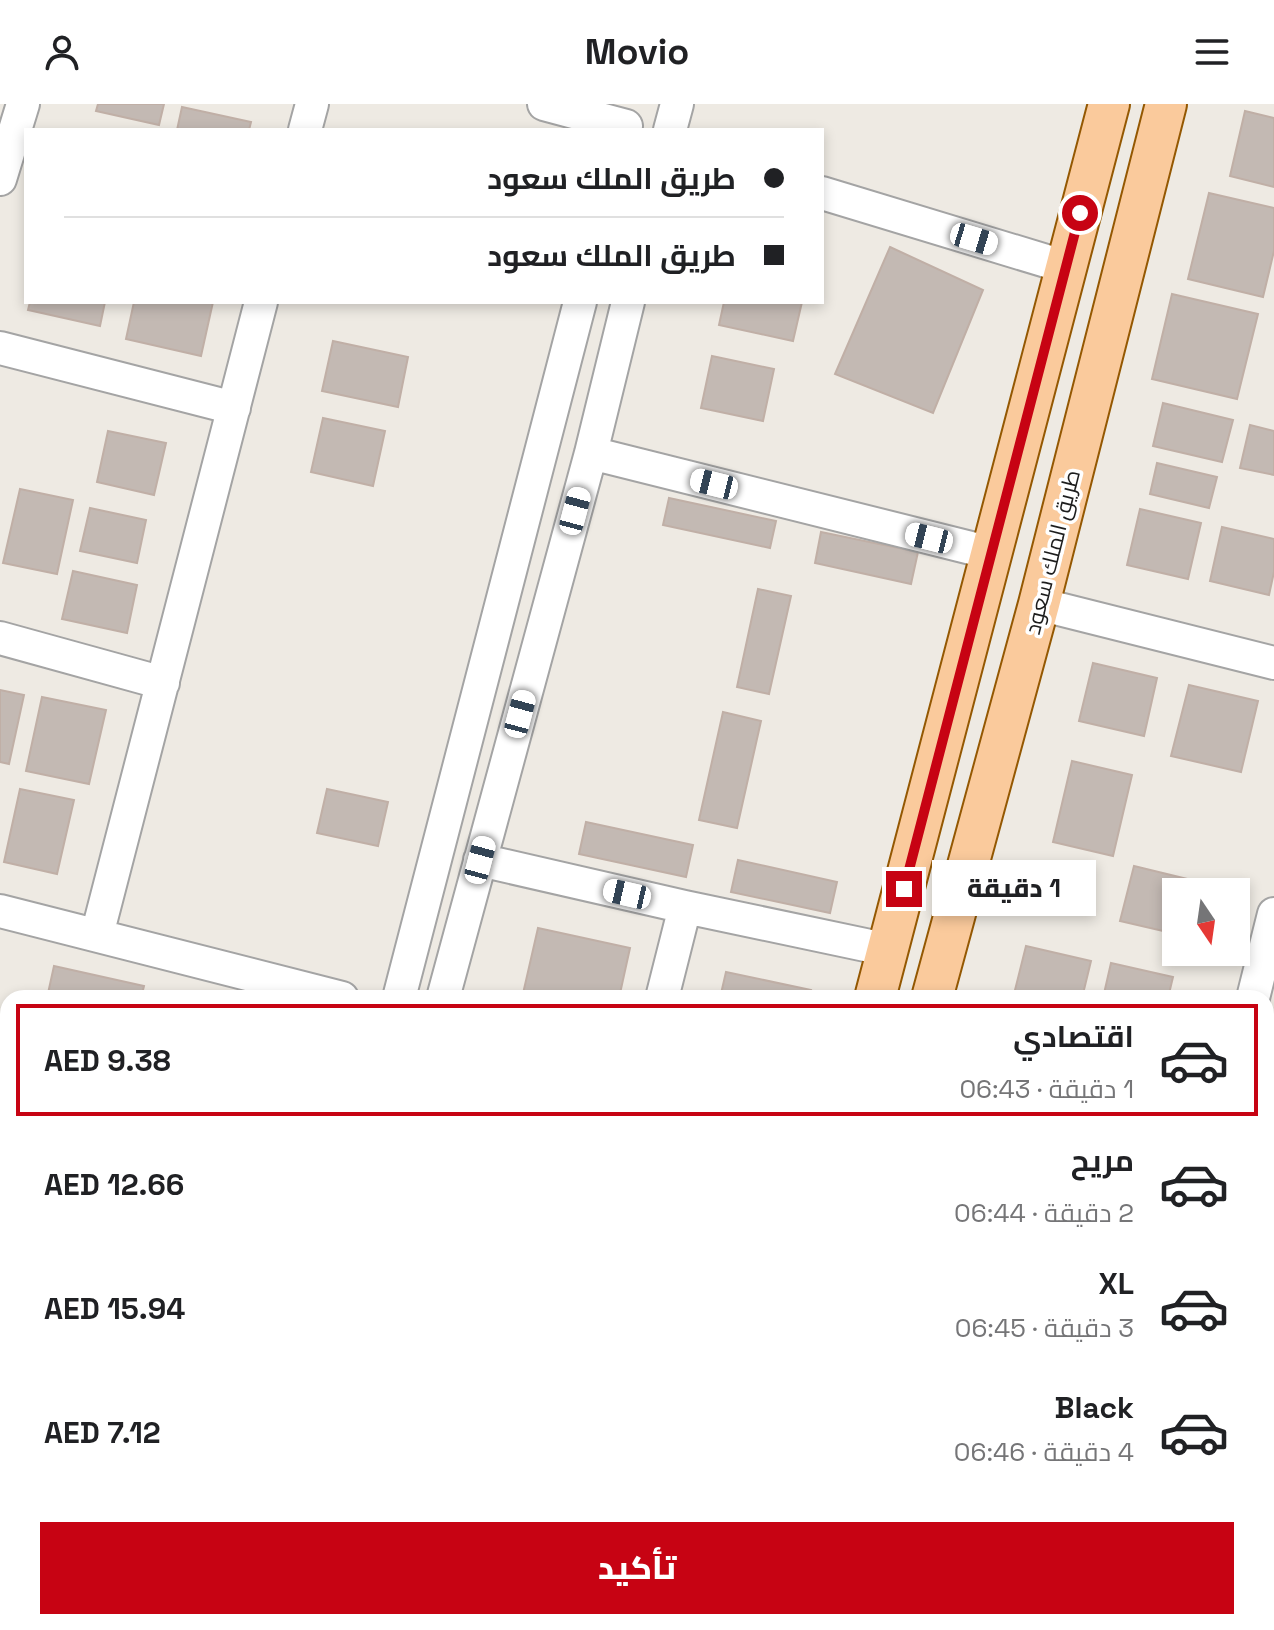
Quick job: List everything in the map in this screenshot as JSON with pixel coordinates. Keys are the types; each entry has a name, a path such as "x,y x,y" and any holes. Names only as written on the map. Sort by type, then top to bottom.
{"main road":[{"path":"877,990 1109,104"},
{"name":"طريق الملك سعود","path":"934,990 1039,604 1166,104"}],"street":[{"path":"0,179 23,104"},
{"path":"306,128 312,104"},
{"path":"544,104 628,120"},
{"path":"671,128 677,104"},
{"path":"824,194 1066,267"},
{"path":"97,935 260,304"},
{"path":"401,990 579,304"},
{"path":"445,990 591,453 628,304"},
{"path":"0,348 234,408"},
{"path":"591,453 991,553"},
{"path":"1039,604 1274,663"},
{"path":"0,638 163,683"},
{"path":"480,860 889,950"},
{"path":"664,990 685,907"},
{"path":"0,911 311,990"},
{"path":"1255,990 1274,914"}],"building":[{"path":"98,104 164,104 159,125 96,111"},
{"path":"182,107 251,122 250,128 177,128"},
{"path":"1245,111 1274,118 1274,187 1230,176"},
{"path":"1209,193 1274,208 1274,251 1263,297 1188,279"},
{"path":"890,247 983,290 933,413 835,374"},
{"path":"1172,294 1258,314 1237,399 1152,379"},
{"path":"30,304 105,304 100,326 28,310"},
{"path":"134,304 213,304 201,356 126,339"},
{"path":"724,304 802,304 793,341 719,325"},
{"path":"333,341 408,357 398,407 322,391"},
{"path":"712,356 774,369 763,421 701,408"},
{"path":"1163,403 1233,420 1222,462 1153,446"},
{"path":"323,418 385,431 373,486 311,472"},
{"path":"1250,425 1274,431 1274,475 1240,468"},
{"path":"108,431 166,443 154,495 97,482"},
{"path":"1157,463 1217,477 1209,508 1150,494"},
{"path":"20,489 73,500 57,574 3,563"},
{"path":"669,498 776,521 770,548 663,525"},
{"path":"90,508 146,520 137,563 80,551"},
{"path":"1140,509 1201,523 1188,579 1127,565"},
{"path":"1222,527 1274,539 1274,572 1269,595 1210,581"},
{"path":"821,532 918,552 911,584 815,563"},
{"path":"73,571 137,585 127,633 62,619"},
{"path":"758,589 791,596 769,694 737,687"},
{"path":"1093,663 1157,678 1144,736 1079,721"},
{"path":"1189,685 1258,701 1241,772 1171,756"},
{"path":"0,690 24,695 9,764 0,762"},
{"path":"42,697 106,710 89,784 26,771"},
{"path":"723,712 761,721 737,828 699,820"},
{"path":"1072,761 1132,775 1113,856 1053,842"},
{"path":"20,789 74,800 57,874 4,862"},
{"path":"327,789 388,802 378,846 317,833"},
{"path":"586,822 693,845 686,877 579,854"},
{"path":"738,860 837,882 830,913 731,892"},
{"path":"1134,866 1183,878 1162,878 1162,931 1120,921"},
{"path":"538,928 630,948 621,990 524,990"},
{"path":"1026,946 1091,961 1084,990 1015,990"},
{"path":"1111,963 1173,977 1170,990 1105,990"},
{"path":"54,966 144,986 143,990 49,990"},
{"path":"726,972 811,990 722,990"}],"route":[{"path":"904,889 1080,213"}]}
